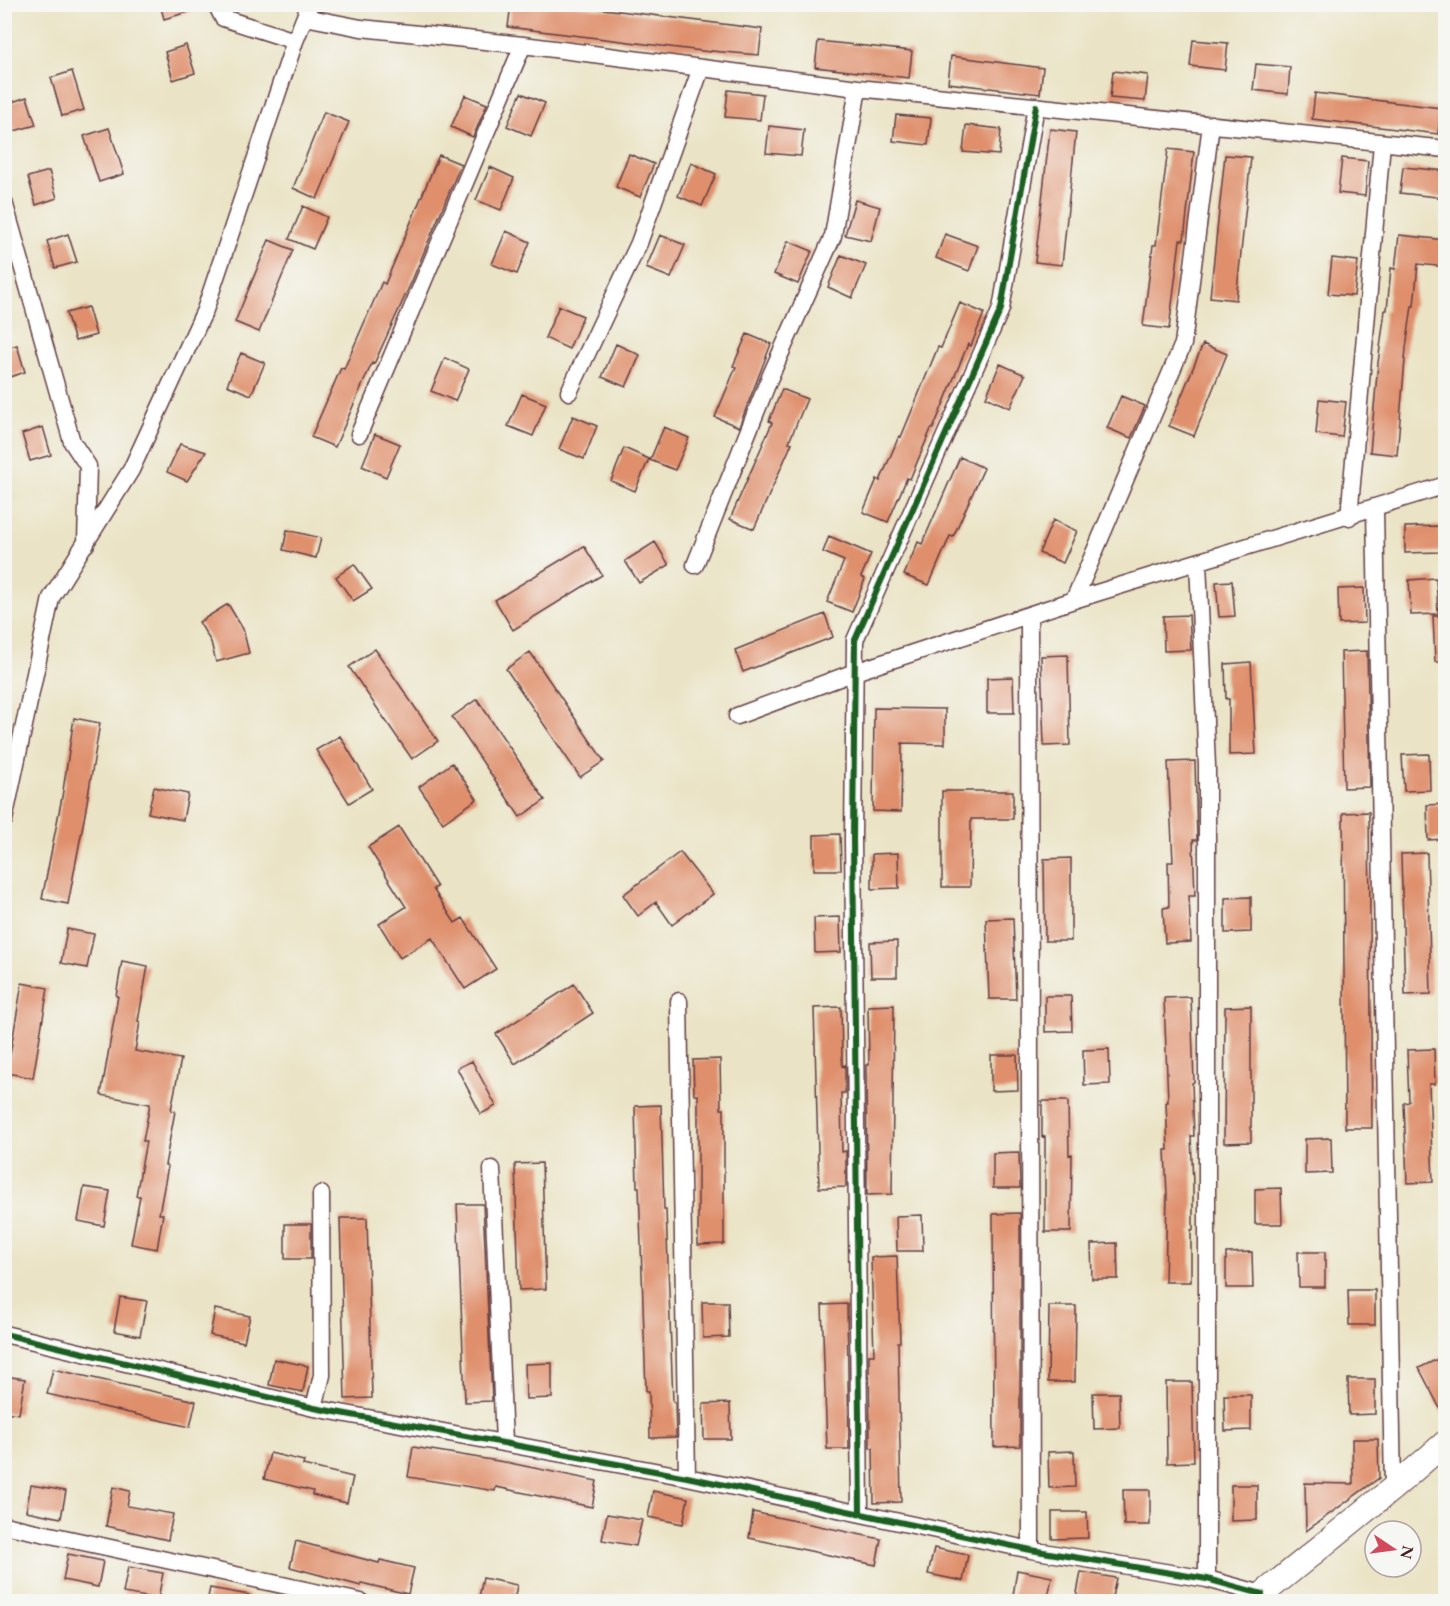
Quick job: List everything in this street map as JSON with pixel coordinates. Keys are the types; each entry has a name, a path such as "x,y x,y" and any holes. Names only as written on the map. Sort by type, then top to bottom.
{"street":[{"path":"216,4 223,18 295,41"},
{"path":"4,820 51,598 131,471 205,309 295,41 308,11 361,28 524,45 858,88 1446,149"},
{"path":"358,434 524,45"},
{"path":"569,392 639,243 701,68"},
{"path":"695,565 770,377 833,236 858,88"},
{"path":"860,1513 854,862 855,640 1001,309 1036,106"},
{"path":"1074,600 1183,344 1211,124"},
{"path":"1349,517 1382,142"},
{"path":"4,202 72,442 88,466 86,544"},
{"path":"737,716 855,672 1074,600 1376,509 1446,485"},
{"path":"1376,509 1393,1488"},
{"path":"1198,562 1207,766 1207,1579"},
{"path":"1029,615 1031,1550"},
{"path":"679,1002 687,1477"},
{"path":"492,1169 504,1442"},
{"path":"314,1408 321,1374 321,1194"},
{"path":"4,1334 314,1408 687,1477 1031,1550 1207,1579 1258,1598 1446,1442"},
{"path":"4,1525 361,1602"}],"building":[{"path":"160,4 202,4 202,8 164,19"},
{"path":"511,4 564,4 762,29 759,55 710,52 508,27"},
{"path":"1193,40 1228,43 1225,70 1190,66"},
{"path":"818,41 912,51 909,78 815,67"},
{"path":"186,45 195,73 173,80 165,52"},
{"path":"951,56 1043,68 1040,94 948,83"},
{"path":"1256,64 1290,67 1288,94 1253,90"},
{"path":"72,71 84,110 62,116 51,78"},
{"path":"1113,71 1148,75 1145,101 1110,98"},
{"path":"728,90 763,94 760,120 725,117"},
{"path":"521,93 545,103 531,136 507,126"},
{"path":"1315,93 1441,108 1438,134 1312,119"},
{"path":"465,95 487,104 473,137 451,127"},
{"path":"27,97 36,125 14,131 6,104"},
{"path":"324,112 349,122 317,199 293,188"},
{"path":"896,115 931,118 928,145 893,141"},
{"path":"966,125 1001,129 999,155 963,152"},
{"path":"769,126 804,130 801,156 766,153"},
{"path":"109,128 124,174 99,182 84,136"},
{"path":"1050,129 1076,132 1062,265 1035,262"},
{"path":"1168,149 1194,152 1184,240 1180,240 1169,329 1143,326"},
{"path":"629,154 654,164 640,197 616,187"},
{"path":"439,155 461,164 411,283 335,447 311,437 382,282 385,284"},
{"path":"1225,155 1251,157 1236,300 1210,297"},
{"path":"1342,158 1368,161 1365,196 1338,193"},
{"path":"691,163 716,174 702,206 678,196"},
{"path":"490,167 514,178 501,210 476,200"},
{"path":"1403,167 1446,171 1446,198 1400,193"},
{"path":"49,171 57,198 36,205 28,177"},
{"path":"855,200 880,207 871,241 845,235"},
{"path":"303,206 327,217 313,249 289,239"},
{"path":"506,231 530,242 517,274 492,264"},
{"path":"68,234 77,262 55,268 47,241"},
{"path":"945,234 978,246 969,271 936,258"},
{"path":"660,235 685,245 671,278 646,268"},
{"path":"1399,235 1446,240 1446,267 1418,264 1414,306 1412,306 1406,348 1397,455 1370,452 1385,310 1387,310 1391,268 1395,269"},
{"path":"269,240 293,250 259,332 235,322"},
{"path":"788,241 812,251 798,284 774,274"},
{"path":"841,255 866,265 852,298 828,287"},
{"path":"1332,258 1358,261 1354,296 1328,294"},
{"path":"960,303 984,313 971,346 968,344 933,429 931,429 910,479 907,478 888,522 863,512 877,479 880,481 899,436 901,437 938,347 941,348"},
{"path":"559,306 583,316 569,349 545,338"},
{"path":"88,307 96,335 75,341 66,313"},
{"path":"747,334 771,344 739,427 715,417"},
{"path":"616,344 640,355 626,387 602,377"},
{"path":"1203,344 1227,354 1194,436 1169,426"},
{"path":"17,345 25,372 4,379 4,349"},
{"path":"241,353 265,363 251,395 227,385"},
{"path":"445,358 469,369 455,401 431,391"},
{"path":"1000,364 1025,375 1010,408 986,397"},
{"path":"782,389 807,399 789,442 792,443 754,529 730,519 772,423 769,421"},
{"path":"522,394 546,404 533,436 508,426"},
{"path":"1121,396 1145,406 1131,438 1107,428"},
{"path":"1319,399 1346,402 1342,437 1316,434"},
{"path":"573,416 597,426 584,459 559,449"},
{"path":"43,427 51,455 30,461 22,434"},
{"path":"664,427 689,438 675,470 650,460"},
{"path":"375,434 400,444 386,477 362,466"},
{"path":"180,444 206,452 187,481 167,472"},
{"path":"624,448 649,459 635,491 611,481"},
{"path":"960,457 984,468 953,537 950,536 929,585 904,575 918,542 922,544"},
{"path":"1053,520 1077,531 1063,563 1039,553"},
{"path":"1440,526 1440,552 1405,553 1405,527"},
{"path":"287,530 321,538 316,558 283,550"},
{"path":"829,536 871,554 861,577 865,579 852,612 827,602 844,561 823,552"},
{"path":"655,542 669,565 639,583 625,561"},
{"path":"584,546 602,575 513,630 495,600"},
{"path":"354,564 372,589 353,601 336,577"},
{"path":"1436,578 1438,614 1411,615 1409,580"},
{"path":"1232,581 1235,616 1219,617 1216,582"},
{"path":"1364,588 1365,623 1339,624 1338,589"},
{"path":"228,604 243,629 249,653 216,662 211,642 199,622"},
{"path":"825,614 833,637 743,672 735,650"},
{"path":"1189,615 1191,650 1164,651 1163,616"},
{"path":"1433,616 1446,616 1446,662 1435,662"},
{"path":"375,649 438,741 412,759 349,667"},
{"path":"1367,651 1370,787 1344,788 1341,652"},
{"path":"530,652 604,761 580,777 506,669"},
{"path":"1068,655 1070,745 1044,746 1041,656"},
{"path":"1251,662 1256,754 1229,755 1229,699 1226,699 1225,664"},
{"path":"1013,677 1014,713 987,713 987,678"},
{"path":"477,699 545,800 520,817 452,717"},
{"path":"874,708 945,709 945,744 902,743 901,812 873,811"},
{"path":"74,718 100,723 68,904 42,899 62,797"},
{"path":"340,736 372,789 349,803 316,750"},
{"path":"1429,754 1430,790 1404,791 1402,755"},
{"path":"1195,761 1197,840 1193,840 1195,896 1189,896 1191,942 1165,943 1163,908 1169,907 1168,862 1173,862 1168,762"},
{"path":"452,763 477,799 443,823 419,787"},
{"path":"154,787 188,794 183,820 148,813"},
{"path":"942,791 1013,791 1013,819 971,819 970,887 942,887"},
{"path":"1446,804 1446,839 1428,840 1427,805"},
{"path":"1369,812 1372,1128 1345,1128 1343,813"},
{"path":"399,827 437,887 433,889 455,923 463,918 496,969 465,989 432,938 400,958 379,924 406,907 368,847"},
{"path":"840,834 841,870 814,870 814,835"},
{"path":"680,852 713,894 672,925 656,902 638,916 623,895"},
{"path":"898,853 899,888 872,889 872,854"},
{"path":"1427,853 1431,994 1405,995 1401,854"},
{"path":"1071,858 1071,941 1045,941 1044,859"},
{"path":"1251,897 1251,932 1225,933 1225,898"},
{"path":"840,917 841,952 815,953 814,918"},
{"path":"1013,918 1016,999 989,999 986,919"},
{"path":"67,929 94,934 87,968 61,963"},
{"path":"897,941 897,977 871,977 870,942"},
{"path":"122,961 148,966 135,1051 181,1059 171,1110 175,1111 165,1165 168,1166 159,1214 163,1214 157,1249 131,1244 140,1196 136,1196 150,1104 101,1095"},
{"path":"22,983 48,988 33,1078 7,1073"},
{"path":"574,984 593,1013 515,1064 496,1034"},
{"path":"1045,996 1071,996 1072,1031 1045,1032"},
{"path":"1191,997 1194,1136 1191,1136 1193,1230 1191,1230 1191,1282 1165,1282 1167,1195 1165,1150 1168,1150 1166,1102 1168,1102 1164,998"},
{"path":"894,1005 892,1194 867,1195 868,1006"},
{"path":"1251,1006 1251,1142 1224,1143 1225,1007"},
{"path":"841,1007 842,1066 845,1065 845,1093 841,1093 842,1152 846,1151 846,1187 819,1188 814,1008"},
{"path":"1109,1049 1110,1084 1084,1085 1083,1050"},
{"path":"1434,1049 1435,1084 1429,1084 1433,1182 1407,1183 1404,1103 1409,1102 1407,1050"},
{"path":"991,1055 1017,1055 1018,1090 991,1091"},
{"path":"720,1059 721,1109 724,1109 724,1244 698,1245 698,1095 694,1095 693,1060"},
{"path":"472,1061 496,1106 481,1114 457,1068"},
{"path":"1042,1101 1068,1101 1069,1155 1072,1154 1071,1232 1045,1232 1045,1136 1042,1137"},
{"path":"661,1105 676,1437 650,1438 649,1391 646,1391 635,1106"},
{"path":"1331,1138 1332,1173 1305,1174 1305,1139"},
{"path":"1019,1152 1020,1188 993,1188 993,1153"},
{"path":"542,1163 546,1289 519,1290 515,1164"},
{"path":"84,1187 110,1191 104,1226 78,1221"},
{"path":"1281,1188 1282,1224 1255,1224 1255,1189"},
{"path":"457,1204 483,1204 492,1401 465,1402"},
{"path":"1020,1213 1020,1446 994,1447 993,1214"},
{"path":"922,1215 923,1251 897,1251 896,1216"},
{"path":"340,1218 367,1218 372,1398 345,1399"},
{"path":"285,1224 311,1224 311,1259 285,1259"},
{"path":"1117,1243 1118,1279 1092,1279 1091,1244"},
{"path":"1252,1252 1253,1288 1226,1288 1226,1253"},
{"path":"1298,1252 1325,1252 1325,1287 1299,1287"},
{"path":"897,1256 901,1502 874,1503 873,1448 870,1448 869,1355 874,1355 871,1257"},
{"path":"1348,1290 1375,1290 1375,1325 1349,1325"},
{"path":"120,1297 147,1301 140,1336 114,1331"},
{"path":"702,1302 728,1302 729,1337 703,1338"},
{"path":"847,1304 849,1449 827,1449 822,1305"},
{"path":"1049,1306 1076,1306 1075,1382 1048,1382"},
{"path":"215,1309 250,1316 244,1342 210,1335"},
{"path":"1446,1355 1446,1420 1419,1368"},
{"path":"274,1359 308,1366 303,1392 269,1385"},
{"path":"552,1363 552,1398 526,1399 525,1364"},
{"path":"53,1369 196,1401 190,1427 47,1394"},
{"path":"4,1376 25,1379 19,1414 4,1412"},
{"path":"1348,1379 1375,1379 1375,1414 1349,1415"},
{"path":"1166,1382 1192,1382 1194,1462 1167,1463"},
{"path":"1093,1393 1119,1393 1120,1428 1094,1429"},
{"path":"1224,1395 1251,1395 1251,1430 1225,1431"},
{"path":"730,1403 731,1439 704,1439 703,1404"},
{"path":"1352,1439 1378,1439 1379,1478 1306,1531 1305,1483 1353,1484"},
{"path":"413,1447 510,1463 597,1481 592,1507 496,1487 495,1491 408,1477"},
{"path":"1074,1451 1075,1487 1049,1488 1048,1452"},
{"path":"270,1453 304,1461 303,1465 353,1477 347,1503 312,1495 313,1491 264,1479"},
{"path":"31,1485 66,1491 61,1518 26,1511"},
{"path":"1231,1485 1257,1485 1257,1520 1231,1521"},
{"path":"113,1487 130,1491 127,1506 173,1514 168,1540 106,1526"},
{"path":"1123,1490 1150,1490 1150,1525 1124,1525"},
{"path":"653,1491 688,1498 683,1524 648,1517"},
{"path":"753,1512 881,1539 876,1565 749,1538"},
{"path":"1052,1512 1087,1512 1088,1538 1052,1539"},
{"path":"607,1514 642,1520 636,1546 602,1540"},
{"path":"296,1541 379,1563 380,1560 414,1568 408,1594 361,1583 361,1586 290,1567"},
{"path":"934,1548 968,1555 963,1581 928,1574"},
{"path":"68,1554 103,1561 98,1587 63,1580"},
{"path":"128,1567 163,1573 158,1599 123,1593"},
{"path":"1017,1570 1052,1577 1047,1602 1013,1596"},
{"path":"1081,1572 1116,1578 1111,1602 1076,1598"},
{"path":"483,1578 517,1585 514,1602 478,1602"},
{"path":"210,1588 249,1595 249,1602 207,1602"}],"cycle path":[{"path":"860,1513 853,839 855,640 1001,309 1036,106"},
{"path":"4,1334 314,1408 687,1477 1031,1550 1207,1579 1262,1594"}]}
